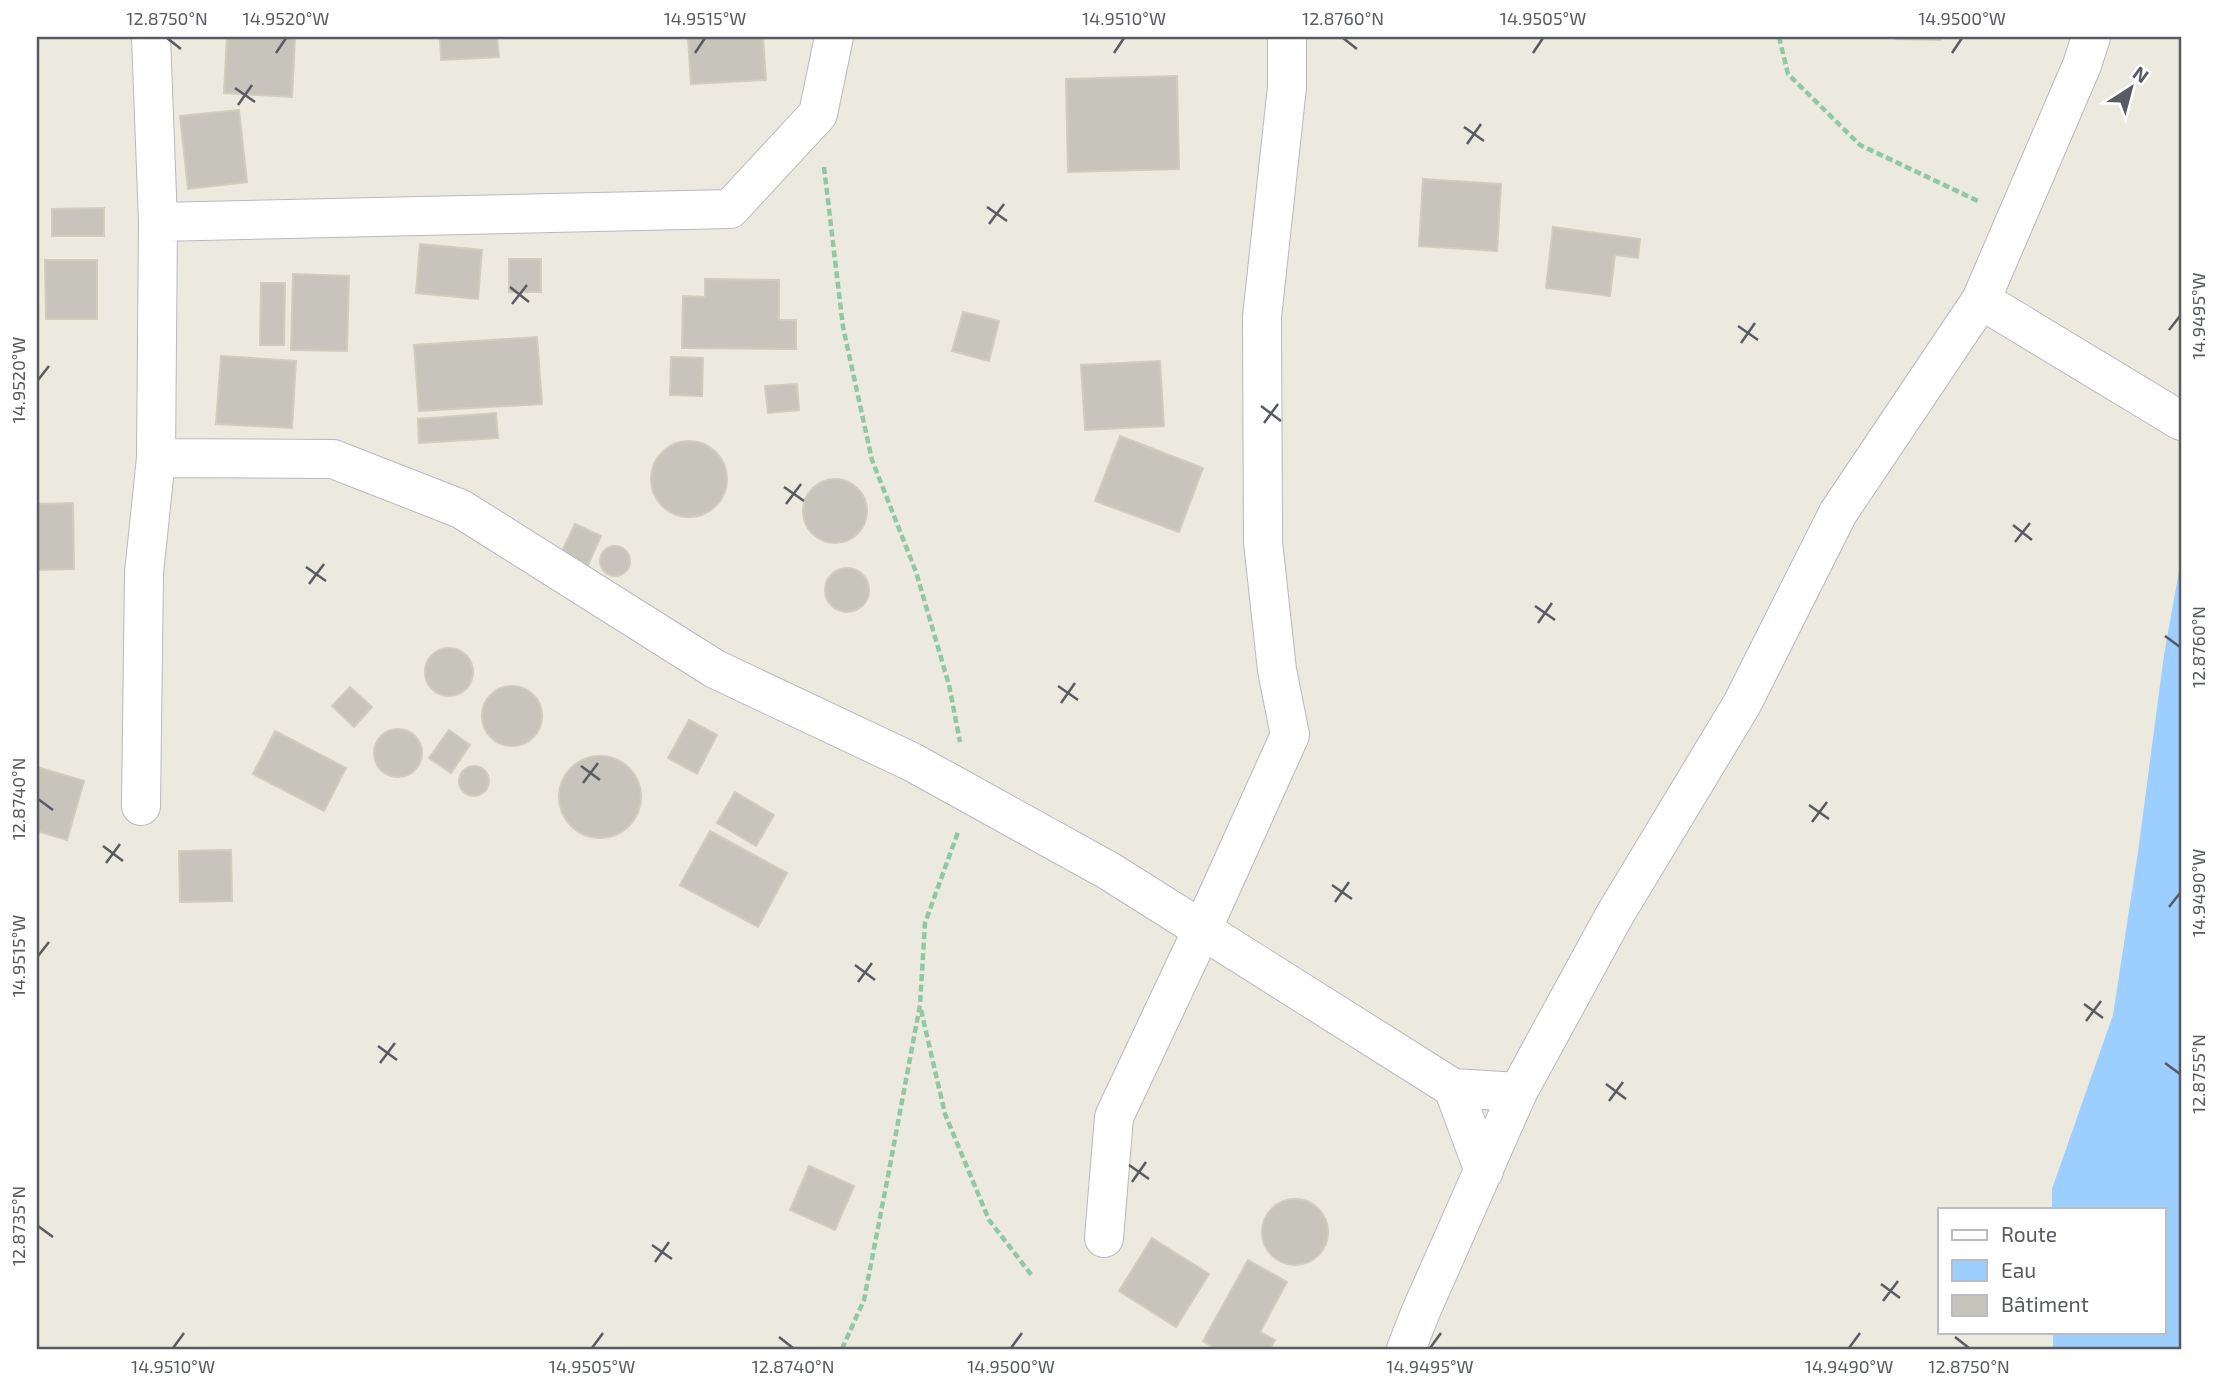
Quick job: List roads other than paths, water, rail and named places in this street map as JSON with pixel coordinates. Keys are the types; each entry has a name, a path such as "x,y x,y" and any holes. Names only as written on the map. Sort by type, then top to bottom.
{"street":[{"path":"141,806 144,573 156,458 158,222 151,37"},
{"path":"158,222 730,209 818,114 834,37"},
{"path":"1104,1238 1114,1117 1290,735 1277,670 1263,542 1262,317 1287,87 1287,37"},
{"path":"1406,1349 1518,1092 1614,916 1742,704 1838,513 1981,300 2082,65 2091,37"},
{"path":"1981,300 2181,421"},
{"path":"156,458 332,459 461,509 715,670 912,762 1110,871 1453,1088 1518,1092"},
{"path":"1453,1088 1484,1171"}],"water":[{"path":"2181,560 2181,1349 2053,1349 2053,1334 2166,1334 2166,1208 2052,1208 2052,1189 2113,1015 2164,655"}]}
